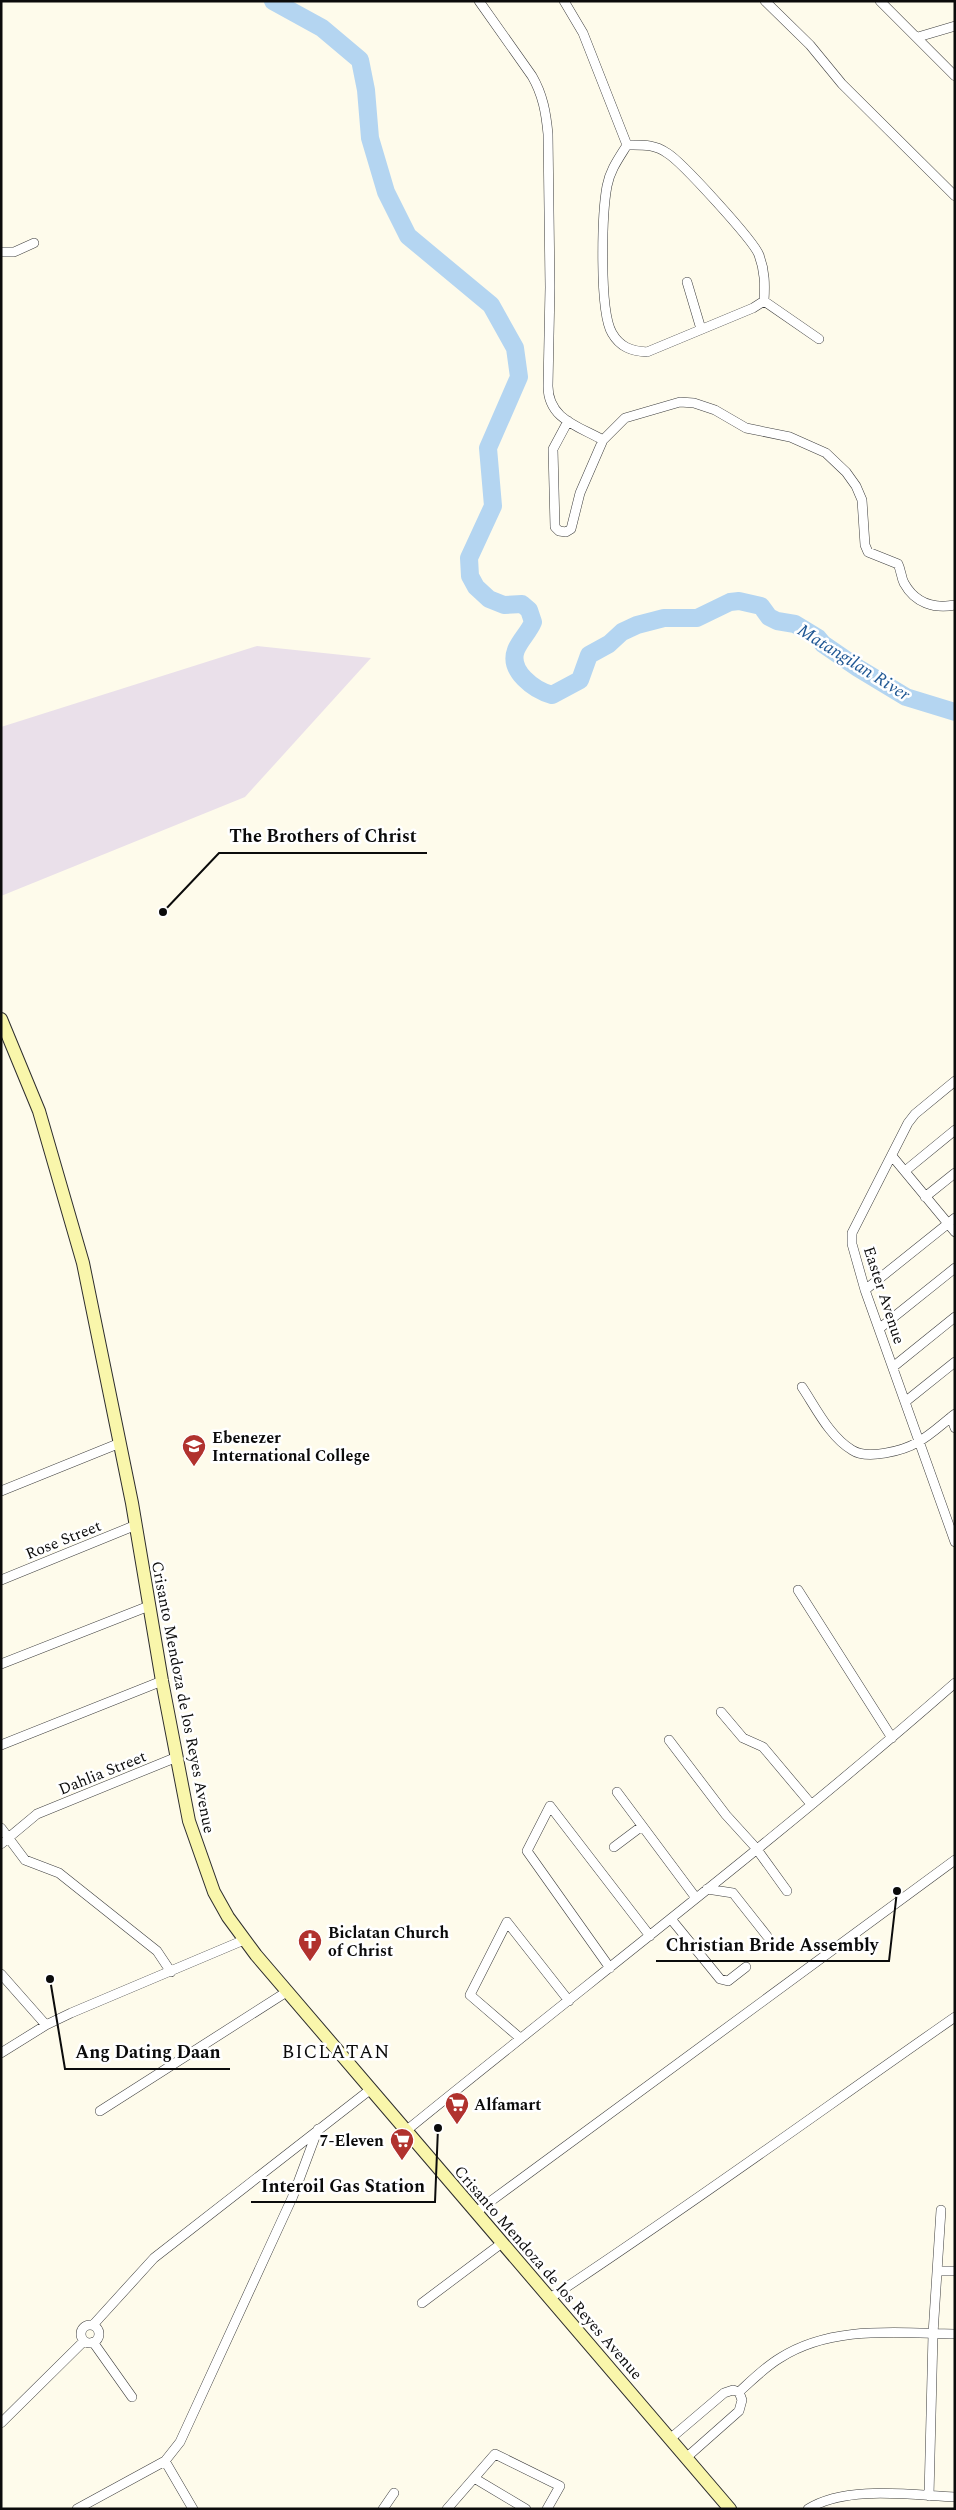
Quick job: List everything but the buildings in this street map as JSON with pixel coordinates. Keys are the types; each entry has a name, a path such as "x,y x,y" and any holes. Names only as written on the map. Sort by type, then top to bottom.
{"main road":[{"name":"Crisanto Mendoza de los Reyes Avenue","path":"1,1019 39,1111 83,1263 136,1525 162,1681 189,1821 204,1867 228,1917 244,1940 730,2509"}],"street":[{"path":"478,1 532,76 543,100 548,134 550,287 548,398 558,414 603,440"},
{"path":"564,1 583,33 627,145"},
{"path":"765,1 810,46 842,84 955,196"},
{"path":"880,1 955,76"},
{"path":"918,37 955,26"},
{"path":"627,145 652,145 669,154 745,234 759,254 765,279 764,301"},
{"path":"627,145 614,166 607,185 604,214 605,314 611,333 620,345 633,351 647,352 753,308 764,301"},
{"path":"1,252 14,252 34,243"},
{"path":"687,282 701,330"},
{"path":"764,301 819,338"},
{"path":"568,421 553,448 555,527 559,531 566,532 571,529 578,499 603,440 624,418 669,404 688,402 714,410 746,428 790,437 826,453 846,472 860,492 865,545 868,552 898,564 910,590 927,604 941,608 955,605"},
{"name":"Easter Avenue","path":"955,1081 915,1114 852,1234 852,1244 865,1290 955,1542"},
{"path":"904,1172 955,1130"},
{"path":"892,1156 925,1197 951,1221 955,1232"},
{"path":"925,1197 955,1173"},
{"path":"865,1290 951,1221"},
{"path":"880,1328 955,1268"},
{"path":"893,1367 955,1317"},
{"path":"905,1402 955,1362"},
{"path":"802,1387 840,1441 863,1455 901,1449 918,1442 953,1415 955,1428"},
{"path":"1,1490 120,1443"},
{"name":"Rose Street","path":"1,1580 136,1525"},
{"path":"798,1590 892,1738"},
{"path":"1,1664 149,1606"},
{"path":"1,1745 162,1681"},
{"path":"407,2130 671,1919 892,1738 955,1683"},
{"path":"721,1712 743,1738 763,1747 810,1804"},
{"path":"669,1740 726,1815 756,1848 787,1891"},
{"name":"Dahlia Street","path":"1,1844 37,1814 178,1757"},
{"path":"617,1792 696,1898"},
{"path":"610,1968 527,1851 550,1806 650,1936"},
{"path":"614,1847 642,1826"},
{"path":"1,1828 25,1860 59,1873 157,1951 171,1972"},
{"path":"476,2212 955,1860"},
{"path":"707,1889 733,1893 767,1936"},
{"path":"671,1919 720,1979 728,1981 746,1967"},
{"path":"520,2038 470,1995 507,1922 569,2001"},
{"path":"1,2053 46,2025 244,1940"},
{"path":"1,1974 46,2025"},
{"path":"100,2111 288,1991"},
{"path":"550,2298 673,2217 770,2145 955,2017"},
{"path":"84,2341 82,2330 93,2326 154,2258 371,2089"},
{"path":"77,2509 165,2461 180,2442 293,2196 318,2129"},
{"path":"929,2496 933,2334 941,2210"},
{"path":"422,2303 502,2243"},
{"path":"938,2271 955,2271"},
{"path":"93,2326 99,2334 94,2342"},
{"path":"739,2392 780,2358 816,2341 845,2334 955,2334"},
{"path":"84,2341 94,2342 132,2397"},
{"path":"1,2423 84,2341"},
{"path":"671,2438 724,2393 733,2390 739,2392"},
{"path":"687,2457 739,2411 742,2400 739,2392"},
{"path":"448,2508 495,2454 560,2486 548,2509"},
{"path":"165,2461 194,2509"},
{"path":"474,2478 526,2509"},
{"path":"383,2509 394,2493"},
{"path":"808,2509 834,2497 881,2494 955,2497"}],"shaded area":[{"path":"257,646 371,658 245,797 1,896 1,727"}],"waterway":[{"name":"Matangilan River","path":"273,1 322,28 360,60 366,90 370,138 386,192 408,236 491,305 515,348 519,377 488,448 493,506 469,558 470,576 476,587 489,599 504,605 522,604 529,610 533,622 518,646 515,658 519,672 524,678 538,689 552,695 580,680 589,655 609,644 622,632 637,625 664,618 697,618 730,602 739,601 761,606 769,617 777,621 795,624 818,638 823,644 858,668 906,697 955,712"}],"place":[{"name":"The Brothers of Christ","path":"163,912"},
{"name":"Ebenezer International College","path":"194,1467"},
{"name":"Christian Bride Assembly","path":"897,1891"},
{"name":"Biclatan Church of Christ","path":"310,1962"},
{"name":"Ang Dating Daan","path":"50,1979"},
{"name":"Alfamart","path":"457,2125"},
{"name":"Interoil Gas Station","path":"438,2128"},
{"name":"7-Eleven","path":"402,2161"}],"district":[{"name":"BICLATAN","path":"336,2051"}]}
